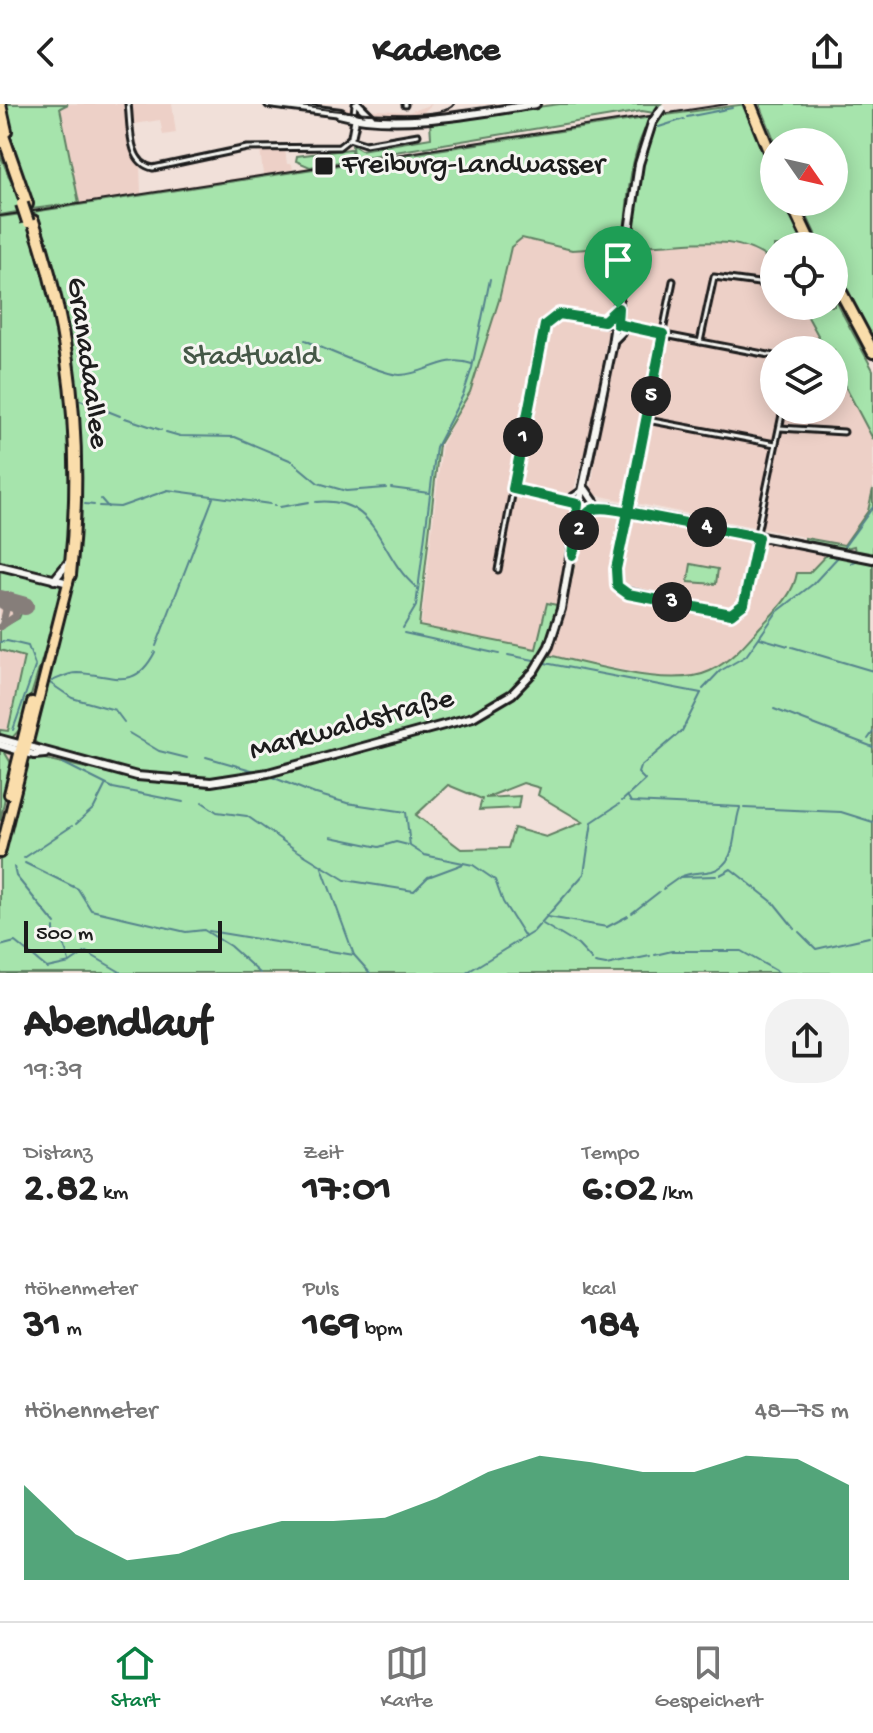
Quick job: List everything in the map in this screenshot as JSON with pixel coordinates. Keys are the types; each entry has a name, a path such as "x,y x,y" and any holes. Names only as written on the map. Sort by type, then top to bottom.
{"highway":[{"path":"0,104 2,146"},
{"path":"753,105 764,128"},
{"path":"753,105 761,128"},
{"name":"Granadaallee","path":"0,127 2,146 57,300 74,406 77,479 66,581"},
{"name":"Granadaallee","path":"31,221 51,295 69,397 74,480 66,581"},
{"path":"848,305 873,352"},
{"path":"848,316 873,362"}],"main road":[{"path":"269,104 356,116 420,119 536,104"},
{"path":"357,104 368,117"},
{"name":"Markwaldstraße","path":"4,743 154,779 223,781 285,769 473,717 512,694 539,664 558,624 616,326 639,164 652,123 663,106"},
{"path":"357,127 368,117"},
{"path":"584,487 594,505"},
{"path":"582,503 873,559"},
{"name":"Markwaldstraße","path":"572,555 582,516 582,503"},
{"path":"582,516 594,505"},
{"path":"54,580 68,563"},
{"path":"0,566 66,581"},
{"name":"Granadaallee","path":"19,764 30,751 27,733 66,581"},
{"path":"0,837 19,764 30,751 27,733 4,743 19,764 0,853"}],"street":[{"path":"128,104 136,157 150,167 247,148 333,148 349,139 357,127 357,104"},
{"path":"349,139 356,116"},
{"path":"349,139 365,144 418,135"},
{"path":"700,342 714,277 760,283"},
{"path":"673,281 616,569 617,586 628,594 727,614 737,612 744,604 780,424"},
{"path":"498,570 545,325 559,314 760,353"},
{"path":"598,322 636,330"},
{"path":"647,420 775,444"},
{"path":"779,428 844,432"},
{"path":"568,499 584,487"},
{"path":"513,489 582,503"}],"shaded area":[{"path":"68,104 124,104 133,156 140,166 141,193 263,174 260,149 285,149 287,164 292,164 293,170 354,157 391,155 736,104 0,217 79,202 60,107"},
{"path":"131,104 172,104 176,133 163,135 160,120 134,124"},
{"path":"282,104 409,112 432,104 423,113 447,111 455,104 447,113 418,116"},
{"path":"522,238 572,250 622,247 594,414 573,493 557,605 547,604 536,649 468,638 421,626 442,444 470,392 499,300 510,247"},
{"path":"720,242 745,246 760,255 760,320 810,320 818,336 760,336 760,424 848,424 848,392 873,439 873,489 868,511 844,545 591,494 596,452 635,246"},
{"path":"596,511 751,539 761,544 766,541 829,552 727,661 710,672 675,679 638,673 548,655 560,630 584,519"},
{"path":"0,575 53,587 0,639"},
{"path":"0,650 24,656 18,732 45,652 51,654 33,740 40,746 111,767 110,773 63,764 12,812 0,859 0,821 12,765 0,751"}],"green space":[{"path":"1,104 68,104 60,108 79,203 32,209"},
{"path":"560,104 661,104 654,113 642,111 371,156 376,156 353,157 352,145 361,150 431,138 430,121"},
{"path":"746,104 760,138 760,216 793,216 801,232 760,232 760,253 724,243 633,245 620,319 645,146 659,116"},
{"path":"760,104 873,104 873,341 848,295 848,232 814,232 807,216 848,216 848,128 769,128"},
{"name":"Stadtwald","path":"652,117 634,161 617,292 610,315 621,247 572,250 522,238 511,247 499,300 470,392 439,444 419,626 536,649 547,603 557,605 547,644 558,607 575,509 563,591 547,655 607,669 674,678 710,671 725,662 783,602 792,589 797,573 809,573 829,552 873,564 873,973 0,973 0,860 26,763 35,757 109,773 111,767 40,746 33,740 51,654 44,653 21,728 12,738 0,735 0,730 8,731 24,657 0,650 0,629 19,618 26,601 0,594 0,217 22,214 36,220 33,212","holes":["523,783 540,788 538,795 583,822 546,837 514,828 508,848 461,849 416,815 448,785 482,799 479,810 518,808 520,796 485,798"]},
{"path":"351,149 352,160 310,167 296,161 297,156"},
{"path":"0,154 20,205 22,211 0,215"},
{"path":"810,320 846,320 873,370 873,439 848,392 848,336 818,336"},
{"path":"873,489 873,556 855,552 854,546 838,550 805,541 805,538 844,545 868,511"},
{"path":"691,564 718,569 716,584 688,582"},
{"path":"0,748 11,754 4,751 12,765 0,821"}],"waterway":[{"path":"687,117 732,108"},
{"path":"659,127 684,119"},
{"path":"403,628 416,606 436,447 463,395 472,368 490,279"},
{"path":"305,340 392,374 410,374 453,361 472,364"},
{"path":"80,400 120,416"},
{"path":"125,418 161,430"},
{"path":"166,432 180,436 235,437 292,461"},
{"path":"294,463 318,483 346,491 386,488"},
{"path":"391,488 429,493"},
{"path":"99,506 120,507 168,490 270,504"},
{"path":"156,646 213,498"},
{"path":"101,499 108,507"},
{"path":"280,507 309,502"},
{"path":"316,502 353,508 365,518 403,574 416,587"},
{"path":"85,504 94,505"},
{"path":"844,547 873,507"},
{"path":"703,689 720,671 746,656 777,612 813,584 838,557"},
{"path":"851,563 858,560 873,562"},
{"path":"404,633 499,654"},
{"path":"760,638 788,646"},
{"path":"0,642 28,646 35,665"},
{"path":"792,647 873,671"},
{"path":"52,681 77,673 112,678 131,677 147,665 155,652"},
{"path":"508,655 534,660"},
{"path":"545,663 701,693"},
{"path":"13,730 35,667"},
{"path":"47,681 72,698 115,710 124,722"},
{"path":"622,801 645,780 638,773 640,767 682,731 701,693"},
{"path":"774,709 873,747"},
{"path":"868,739 873,732"},
{"path":"129,733 159,751 187,758"},
{"path":"206,757 255,771 264,769"},
{"path":"63,763 113,788 183,802"},
{"path":"272,777 315,794"},
{"path":"76,824 94,808 105,786"},
{"path":"316,794 347,803 406,812 410,846 424,855 473,865 495,880 503,902 525,937"},
{"path":"628,797 631,802 740,807"},
{"path":"202,802 217,812 247,816 296,850"},
{"path":"466,973 533,932 584,874 592,822 619,804"},
{"path":"680,877 712,871 727,861 740,808"},
{"path":"744,808 841,812 873,822"},
{"path":"24,858 72,826"},
{"path":"331,837 379,847 396,842 408,845"},
{"path":"298,851 345,880 414,891 428,877 463,864"},
{"path":"25,863 78,889 91,910 186,932 204,930 230,946 260,973"},
{"path":"321,865 354,955 370,973"},
{"path":"14,867 16,876 55,924"},
{"path":"720,875 731,869 774,903 795,929"},
{"path":"663,889 680,877 716,876"},
{"path":"632,913 659,892"},
{"path":"548,917 607,927 628,916"},
{"path":"543,924 578,945 592,960"},
{"path":"54,928 54,932 63,939 69,962"},
{"path":"209,931 354,955"},
{"path":"799,932 816,949 869,937"},
{"path":"0,946 15,942 47,968 70,963 86,952 122,973"},
{"path":"655,955 672,951 741,951 780,973"},
{"path":"595,963 606,965 650,956"}],"taxiway":[{"path":"0,600 6,610 2,626"},
{"path":"0,627 16,616 14,603"}],"runway":[{"path":"0,599 25,606"}],"tram line":[{"path":"287,104 403,114 444,110 454,104"}],"railway":[{"path":"33,211 727,104"},
{"path":"0,216 21,213"}],"place":[{"name":"Freiburg-Landwasser","path":"324,166"}],"route":[{"path":"618,308 604,321 559,314 550,318 545,325 513,489 578,504 572,555 582,516 589,510 605,507 628,512 616,569 617,586 628,594 731,614 741,609 746,600 758,537 628,512 663,334 617,324 618,308"}]}
